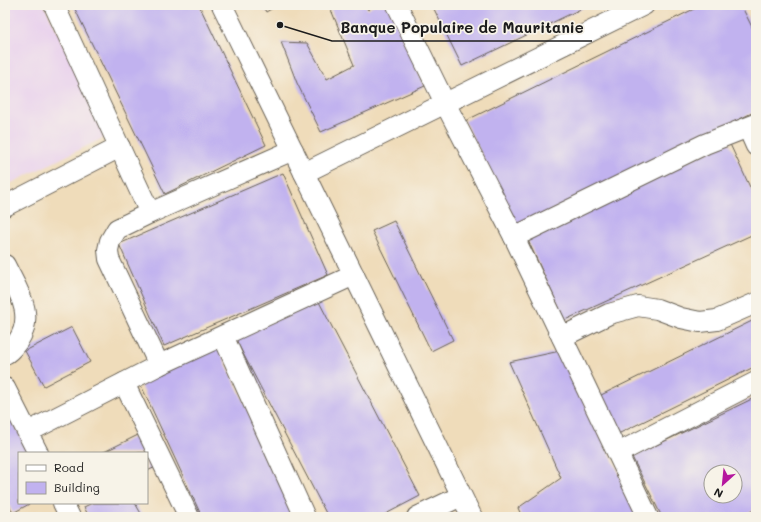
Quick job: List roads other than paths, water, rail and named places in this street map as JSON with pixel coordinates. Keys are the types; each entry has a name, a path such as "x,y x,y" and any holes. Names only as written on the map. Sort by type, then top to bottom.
{"street":[{"path":"54,5 150,213"},
{"path":"222,5 472,517"},
{"path":"397,5 445,103 514,237 648,517"},
{"path":"304,173 644,5"},
{"path":"514,237 705,144 752,126 756,146"},
{"path":"5,206 120,148"},
{"path":"159,365 109,259 108,250 110,242 117,229 293,150"},
{"path":"5,265 24,305 26,321 20,337 10,352 5,354"},
{"path":"28,432 159,365 354,275"},
{"path":"562,337 609,314 638,306 656,309 682,318 700,322 717,320 756,303"},
{"path":"223,336 305,517"},
{"path":"618,453 756,382"},
{"path":"124,383 190,517"},
{"path":"5,388 38,452"},
{"path":"417,517 461,496"},
{"path":"64,504 70,517"}],"place":[{"name":"Banque Populaire de Mauritanie","path":"280,25"}]}
